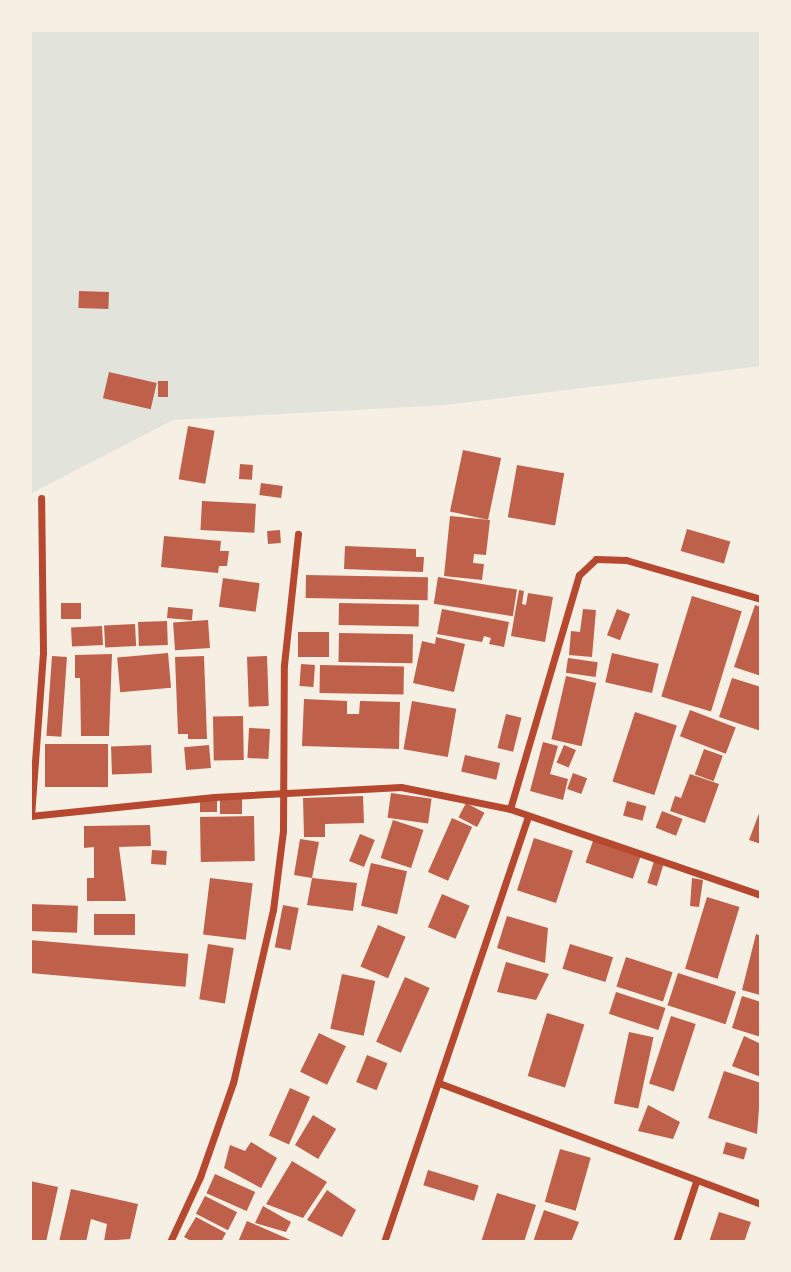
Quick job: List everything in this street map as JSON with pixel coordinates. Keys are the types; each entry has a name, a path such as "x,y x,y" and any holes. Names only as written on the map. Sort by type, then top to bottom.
{"street":[{"path":"41,498 43,652 30,816 283,792 401,786 510,810 761,895"},
{"path":"170,1242 200,1177 233,1083 258,989 273,910 283,831 284,665 298,534"},
{"path":"510,810 579,575 596,559 626,560 761,599"},
{"path":"384,1242 528,817"},
{"path":"439,1083 696,1182 761,1204"},
{"path":"676,1242 696,1182"}],"shaded area":[{"path":"30,30 761,30 761,366 446,405 173,420 30,494"}],"building":[{"path":"79,291 109,292 108,309 78,308"},
{"path":"109,372 157,383 151,409 103,398"},
{"path":"158,381 168,381 168,397 158,397"},
{"path":"188,426 215,431 205,484 179,479"},
{"path":"463,450 501,458 488,520 450,512"},
{"path":"240,464 253,465 252,480 239,479"},
{"path":"517,465 564,473 555,526 508,517"},
{"path":"261,483 283,486 281,498 259,495"},
{"path":"202,501 256,504 254,533 200,530"},
{"path":"450,516 490,520 486,555 474,554 473,563 484,564 482,580 444,576"},
{"path":"687,529 730,541 724,564 681,551"},
{"path":"280,530 281,543 268,544 267,531"},
{"path":"164,536 221,541 220,551 229,551 227,566 219,566 218,573 161,567"},
{"path":"345,546 416,549 416,557 424,557 423,572 344,569"},
{"path":"306,575 428,577 428,600 306,598"},
{"path":"438,577 517,590 513,616 434,604"},
{"path":"223,578 260,583 256,612 219,607"},
{"path":"519,590 524,591 522,604 526,605 528,593 553,597 545,642 511,636"},
{"path":"692,596 742,611 711,712 661,696"},
{"path":"61,603 81,603 81,619 61,619"},
{"path":"339,603 419,604 419,626 339,625"},
{"path":"755,605 761,607 761,676 734,667"},
{"path":"168,607 193,609 192,620 167,618"},
{"path":"442,609 509,622 504,647 489,644 491,638 484,636 482,642 437,634"},
{"path":"583,609 596,610 592,657 569,655 571,631 580,632"},
{"path":"617,609 630,614 620,640 607,635"},
{"path":"208,620 210,648 175,650 173,622"},
{"path":"167,621 168,645 139,646 138,622"},
{"path":"135,624 136,646 105,648 104,626"},
{"path":"102,626 103,645 72,647 71,628"},
{"path":"298,632 329,632 329,657 298,657"},
{"path":"339,633 413,634 412,663 338,662"},
{"path":"436,637 465,644 454,692 413,683 422,641 435,644"},
{"path":"168,653 171,688 120,692 117,657"},
{"path":"612,653 659,664 652,693 605,682"},
{"path":"112,654 109,736 81,736 80,678 75,678 75,655"},
{"path":"52,656 67,657 61,737 46,736"},
{"path":"204,656 207,739 188,739 188,734 178,734 175,657"},
{"path":"267,656 269,706 249,707 247,657"},
{"path":"568,658 598,662 596,677 566,673"},
{"path":"301,664 315,665 313,687 299,686"},
{"path":"320,665 404,666 403,694 320,693"},
{"path":"566,676 596,683 582,746 551,739"},
{"path":"732,678 761,687 761,731 719,717"},
{"path":"304,699 347,701 347,714 359,714 360,701 400,702 399,749 302,746"},
{"path":"412,701 456,709 448,757 403,749"},
{"path":"690,710 736,728 726,754 680,736"},
{"path":"635,712 677,726 654,795 612,781"},
{"path":"506,714 522,718 513,752 498,748"},
{"path":"243,716 244,760 214,761 213,717"},
{"path":"249,728 270,729 268,759 247,758"},
{"path":"543,742 558,746 550,774 568,779 563,800 530,791"},
{"path":"45,744 108,744 108,787 45,787"},
{"path":"151,745 152,773 112,774 111,746"},
{"path":"209,745 211,768 186,770 184,747"},
{"path":"564,745 576,750 569,768 557,762"},
{"path":"704,749 723,756 714,781 695,774"},
{"path":"465,755 500,763 496,780 461,772"},
{"path":"573,773 587,778 581,794 567,789"},
{"path":"690,774 719,784 705,823 670,811 675,796 681,798"},
{"path":"391,793 432,799 428,823 388,818"},
{"path":"363,796 364,823 325,824 325,837 304,837 303,798"},
{"path":"220,799 242,799 242,814 220,814"},
{"path":"200,800 217,800 217,812 200,812"},
{"path":"627,801 646,806 642,821 623,815"},
{"path":"466,803 485,813 477,827 458,817"},
{"path":"761,808 761,844 749,840"},
{"path":"662,811 683,819 676,836 656,828"},
{"path":"254,816 255,861 201,862 200,817"},
{"path":"452,818 472,827 448,881 428,872"},
{"path":"393,820 423,830 411,868 381,858"},
{"path":"150,825 151,846 119,847 126,901 87,901 87,878 94,878 94,847 84,848 84,826"},
{"path":"360,834 375,840 364,867 349,861"},
{"path":"534,838 573,851 556,903 517,890"},
{"path":"594,838 641,854 633,879 586,863"},
{"path":"300,839 319,842 312,878 294,875"},
{"path":"152,850 167,851 166,865 151,864"},
{"path":"654,861 664,864 657,886 647,883"},
{"path":"371,863 407,871 397,914 361,906"},
{"path":"210,878 253,883 246,940 203,935"},
{"path":"312,878 357,883 353,911 307,905"},
{"path":"692,878 703,880 699,907 690,906"},
{"path":"442,894 470,906 456,939 428,927"},
{"path":"707,897 740,907 718,979 685,969"},
{"path":"30,904 78,906 77,933 30,931"},
{"path":"283,905 299,908 291,950 275,947"},
{"path":"94,914 135,914 135,935 94,935"},
{"path":"507,916 548,928 545,963 497,948"},
{"path":"378,925 406,937 388,978 360,966"},
{"path":"756,934 761,936 760,995 742,990"},
{"path":"30,940 188,954 186,987 30,973"},
{"path":"208,944 234,948 225,1003 199,999"},
{"path":"570,944 613,957 605,982 562,969"},
{"path":"626,957 673,972 663,1002 616,986"},
{"path":"506,962 549,974 536,1000 497,992"},
{"path":"678,973 736,992 726,1024 667,1005"},
{"path":"342,974 375,981 364,1036 330,1029"},
{"path":"405,977 430,988 401,1053 376,1042"},
{"path":"616,992 665,1008 658,1030 609,1014"},
{"path":"742,996 761,1002 761,1037 732,1028"},
{"path":"547,1013 584,1024 565,1088 528,1076"},
{"path":"671,1016 696,1024 674,1092 649,1084"},
{"path":"629,1032 653,1037 638,1109 614,1103"},
{"path":"319,1033 346,1046 327,1085 300,1072"},
{"path":"744,1036 761,1044 761,1077 732,1066"},
{"path":"367,1055 387,1063 377,1090 356,1082"},
{"path":"724,1071 761,1083 757,1134 708,1118"},
{"path":"290,1088 310,1097 289,1144 269,1136"},
{"path":"648,1105 680,1122 673,1139 638,1131"},
{"path":"313,1115 336,1129 318,1159 295,1145"},
{"path":"251,1142 277,1158 261,1188 224,1168 230,1145 245,1151"},
{"path":"726,1142 747,1148 744,1160 723,1154"},
{"path":"560,1149 591,1158 576,1211 545,1202"},
{"path":"292,1161 327,1182 303,1218 266,1204"},
{"path":"428,1170 479,1185 474,1201 423,1185"},
{"path":"215,1174 255,1192 247,1211 206,1193"},
{"path":"30,1181 58,1187 46,1242 30,1242"},
{"path":"71,1189 138,1204 130,1239 104,1241 107,1224 91,1219 86,1242 59,1242"},
{"path":"327,1190 356,1210 342,1237 307,1220"},
{"path":"497,1193 536,1205 524,1242 481,1242"},
{"path":"205,1196 237,1212 228,1230 196,1214"},
{"path":"263,1206 291,1222 286,1232 255,1223"},
{"path":"544,1210 579,1222 571,1242 533,1242"},
{"path":"719,1212 751,1222 744,1242 709,1242"},
{"path":"196,1217 226,1233 221,1242 193,1242 184,1237"},
{"path":"247,1221 295,1242 238,1242"}]}
